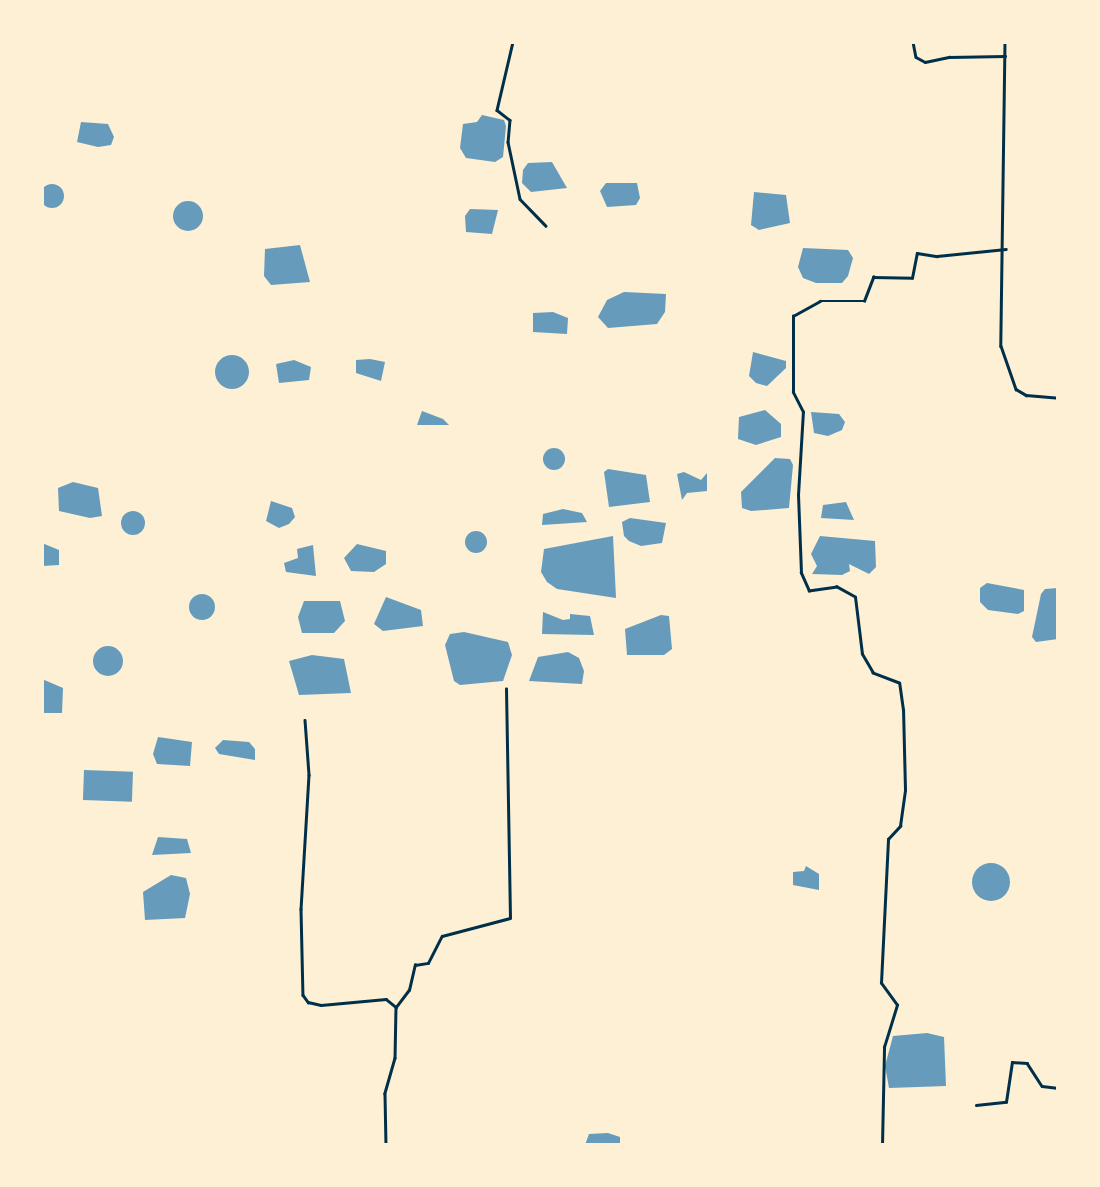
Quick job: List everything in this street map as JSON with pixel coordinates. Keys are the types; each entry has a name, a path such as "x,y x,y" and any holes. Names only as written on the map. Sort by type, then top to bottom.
{"street":[{"path":"513,42 498,110 510,120 508,142 520,200 546,226"},
{"path":"913,42 916,57 925,62 1005,56"},
{"path":"1005,42 1002,172 1006,249 1000,296 1004,363 1016,389 1026,395 1058,398"},
{"path":"883,1145 884,1047 897,1005 881,983 888,839 900,826 905,790 903,710 899,683 873,673 862,654 855,597 837,587 809,591 801,573 798,495 803,412 793,392 793,316 820,301 864,301 873,277 912,278 917,253 937,256 1006,249"},
{"path":"386,1145 385,1094 395,1058 396,1007 409,990 415,965 428,963 442,936 510,918 506,689"},
{"path":"305,720 309,775 302,909 303,995 308,1002 321,1005 386,999 396,1007"},
{"path":"976,1105 1006,1102 1012,1062 1027,1063 1042,1086 1058,1088"}],"water":[{"path":"482,115 504,120 506,126 503,157 495,162 466,158 460,148 463,124 477,122"},
{"path":"81,122 108,124 114,137 111,145 98,147 77,142"},
{"path":"552,162 567,188 531,192 522,183 523,170 528,163"},
{"path":"606,183 637,183 640,198 636,205 607,207 600,191"},
{"path":"52,184 61,187 64,196 61,205 52,208 43,205 40,196 43,187"},
{"path":"754,192 786,195 790,223 759,230 751,225"},
{"path":"188,201 199,205 203,216 199,227 188,231 177,227 173,216 177,205"},
{"path":"470,209 498,210 492,234 466,232 465,216"},
{"path":"300,245 310,282 271,285 264,276 265,249"},
{"path":"803,248 848,250 853,258 848,276 842,283 816,283 803,278 798,267"},
{"path":"624,292 666,294 665,312 657,324 608,328 598,317 607,300"},
{"path":"553,312 568,318 567,334 533,332 533,313"},
{"path":"753,352 786,361 786,368 767,386 756,383 749,376"},
{"path":"232,355 244,360 249,372 244,384 232,389 220,384 215,372 220,360"},
{"path":"294,360 311,367 309,380 279,383 276,364"},
{"path":"356,360 385,362 381,381 356,373"},
{"path":"765,410 781,424 781,437 756,445 738,439 739,417"},
{"path":"422,411 443,419 449,425 417,425"},
{"path":"811,412 839,414 845,422 842,430 828,436 814,433"},
{"path":"554,448 562,451 565,459 562,467 554,470 546,467 543,459 546,451"},
{"path":"775,458 790,459 793,465 789,508 751,511 742,508 741,492"},
{"path":"608,469 646,475 650,502 609,507 604,472"},
{"path":"684,472 701,480 707,473 707,491 687,493 682,500 677,474"},
{"path":"73,482 98,488 102,516 90,518 59,511 58,488"},
{"path":"271,501 292,508 295,517 289,524 279,528 266,521"},
{"path":"846,502 854,520 821,518 823,505"},
{"path":"563,509 582,513 587,522 542,525 543,514"},
{"path":"133,511 144,518 145,523 138,534 133,535 122,528 121,523 128,512"},
{"path":"630,518 666,523 662,543 641,546 629,541 624,536 622,522"},
{"path":"476,531 486,538 487,542 480,552 476,553 466,546 465,542 472,532"},
{"path":"613,536 616,598 557,589 547,582 541,572 544,549"},
{"path":"820,536 875,541 876,567 869,574 849,564 850,571 842,575 812,574 817,566 811,554"},
{"path":"42,543 59,550 59,565 42,566"},
{"path":"357,544 386,551 386,564 374,572 351,571 344,558"},
{"path":"313,545 316,576 286,572 284,563 298,558 297,549"},
{"path":"987,583 1024,590 1024,611 1018,614 988,610 980,602 980,588"},
{"path":"1058,588 1058,639 1036,642 1032,637 1041,594 1045,589"},
{"path":"202,594 211,598 215,607 211,616 202,620 193,616 189,607 193,598"},
{"path":"386,597 421,610 423,626 383,631 374,624"},
{"path":"304,601 340,601 345,621 334,633 302,633 298,617"},
{"path":"543,612 563,620 570,619 570,614 590,616 594,635 542,634"},
{"path":"661,615 669,616 672,649 664,655 627,655 625,629"},
{"path":"464,632 508,642 512,655 503,681 460,685 454,681 445,645 450,634"},
{"path":"108,646 119,650 123,661 119,672 108,676 97,672 93,661 97,650"},
{"path":"568,652 579,658 584,671 582,684 529,681 538,657"},
{"path":"312,655 344,659 351,693 299,695 289,661"},
{"path":"42,679 63,688 62,713 42,713"},
{"path":"158,737 192,742 190,766 157,764 153,754"},
{"path":"223,740 249,742 255,749 255,760 219,754 215,748"},
{"path":"84,770 133,772 132,802 83,800"},
{"path":"158,837 187,839 191,853 152,855"},
{"path":"991,863 1005,868 1010,882 1005,896 991,901 977,896 972,882 977,868"},
{"path":"806,866 819,874 819,890 793,885 793,872 804,871"},
{"path":"171,875 186,878 190,894 185,918 145,920 143,892"},
{"path":"927,1033 944,1037 946,1086 889,1088 885,1066 893,1036"},
{"path":"608,1133 620,1137 620,1145 585,1145 589,1134"}]}
